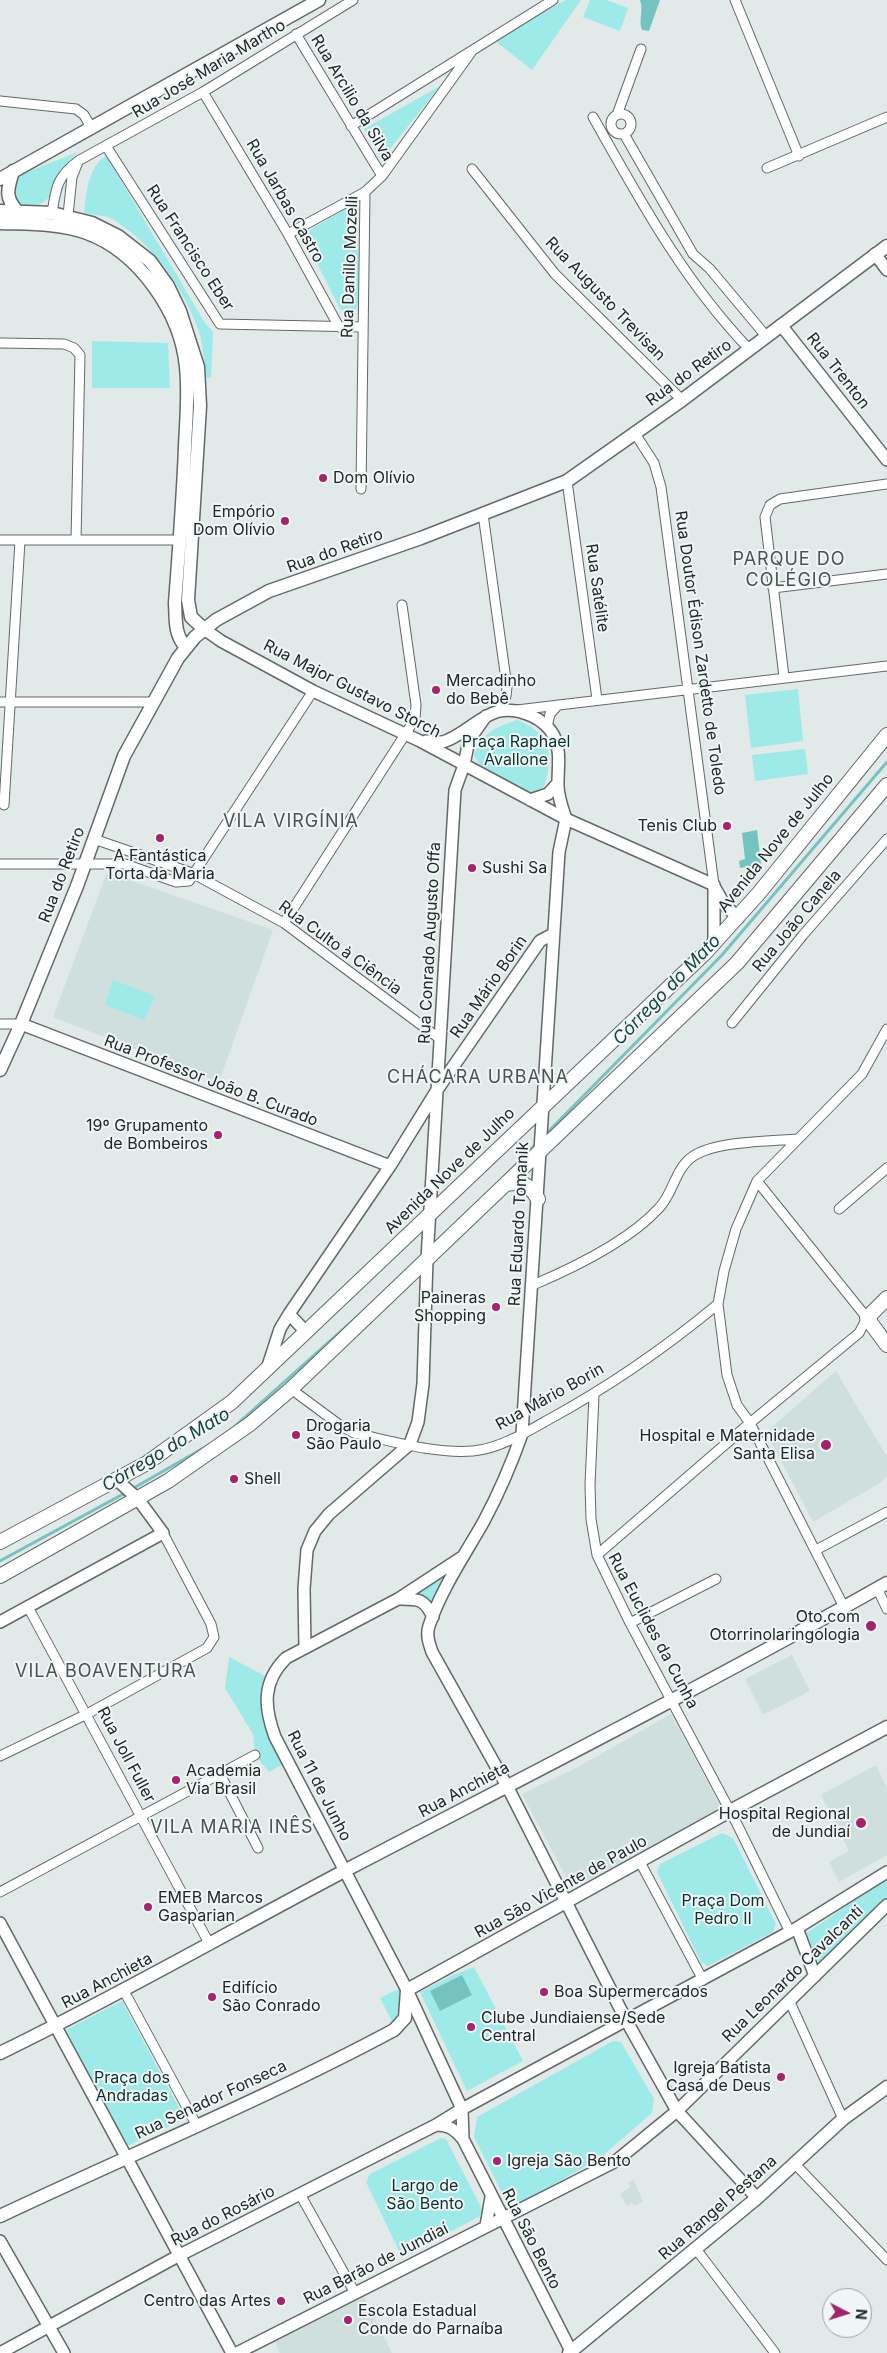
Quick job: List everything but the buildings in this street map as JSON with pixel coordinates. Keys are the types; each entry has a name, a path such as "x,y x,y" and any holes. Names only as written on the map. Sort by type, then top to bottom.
{"main road":[{"path":"0,179 319,0"},
{"path":"13,171 8,188 8,201 17,211"},
{"path":"0,211 68,215 92,223 118,236 150,261 168,286 180,311 198,367 200,406 188,600 191,617 204,629"},
{"path":"0,223 38,224 87,233 113,248 141,270 159,292 181,343 186,367 187,407 175,603 176,628 181,642 186,646"},
{"name":"Rua do Retiro","path":"0,1070 21,1024 84,865 124,756 152,702 186,646 204,629 216,620 269,591 483,514 567,481 682,400 887,246"},
{"path":"179,540 190,550"},
{"name":"Avenida Nove de Julho","path":"0,1542 120,1484 232,1402 684,975 738,918 887,735"},
{"path":"0,1576 168,1481 250,1424 291,1389 506,1184 540,1146 737,963 887,785"},
{"path":"506,1184 524,1183 531,1186 538,1200"},
{"path":"887,1298 867,1318 883,1329 887,1346"},
{"name":"Rua Anchieta","path":"0,2053 124,1991 344,1871 844,1607 882,1585"},
{"name":"Rua São Vicente de Paulo","path":"407,1990 730,1811 885,1732"},
{"name":"Rua Senador Fonseca","path":"0,2216 125,2157 197,2126 394,2030 405,2018 407,1990"},
{"name":"Rua Rangel Pestana","path":"571,2353 757,2198 843,2119 886,2090"}],"street":[{"name":"Rua José Maria Martho","path":"52,213 55,195 63,172 78,161 203,92 353,0"},
{"path":"351,126 553,0"},
{"path":"735,0 799,156"},
{"name":"Rua Arcilio da Silva","path":"296,34 382,176"},
{"path":"617,116 641,49"},
{"name":"Rua Danillo Mozelli","path":"360,489 365,192 382,176 472,51"},
{"name":"Rua Jarbas Castro","path":"203,92 288,234 340,327"},
{"path":"0,101 76,109 84,115 92,129"},
{"path":"624,115 631,122 630,128 624,134 617,134 612,130 612,120 617,116 624,115"},
{"path":"767,168 799,156 887,116"},
{"path":"593,117 678,262 693,284 749,349"},
{"path":"624,134 693,254 710,268 766,336"},
{"name":"Rua Francisco Eber","path":"106,146 220,324 363,327"},
{"path":"68,215 72,178 78,161"},
{"name":"Rua Augusto Trevisan","path":"472,170 555,274 682,400"},
{"path":"288,234 365,192"},
{"path":"678,262 693,254"},
{"path":"875,254 887,270"},
{"name":"Rua Trenton","path":"781,325 887,460"},
{"path":"0,343 64,344 74,348 80,355 76,540"},
{"name":"Rua Doutor Édison Zardetto de Toledo","path":"634,432 654,463 661,487 714,885 714,944"},
{"name":"Rua Satélite","path":"567,481 597,699"},
{"path":"784,677 765,517 770,505 780,499 887,484"},
{"path":"483,514 506,681 506,696 499,711"},
{"path":"0,540 179,540"},
{"path":"4,805 5,702 20,541"},
{"path":"773,588 887,574"},
{"path":"284,923 415,719 416,705 402,605"},
{"name":"Rua Major Gustavo Storch","path":"204,629 221,641 313,691 420,741 566,819 714,885"},
{"path":"420,741 441,743 448,741 486,716 499,711 887,666"},
{"path":"0,864 125,864 182,883 189,881 192,873 313,691"},
{"path":"5,702 152,702"},
{"path":"547,727 550,714 558,705"},
{"path":"512,711 526,714 547,727 554,735 559,751 558,784 566,819"},
{"path":"464,765 469,740 486,716"},
{"name":"Rua Conrado Augusto Offa","path":"305,1648 304,1589 307,1550 314,1531 329,1514 410,1444 418,1422 423,1384 429,1215 455,790 464,765"},
{"path":"530,800 548,794 558,784"},
{"name":"Rua Eduardo Tomanik","path":"566,819 559,852 553,934 533,1284 522,1434 506,1478 462,1557 433,1617 428,1628 428,1638 432,1652 507,1786 568,1902 626,2020 677,2111 757,2198"},
{"name":"Rua Culto à Ciência","path":"94,839 192,873 284,923 440,1039"},
{"name":"Rua João Canela","path":"732,1023 803,935 887,839"},
{"name":"Rua Doutor Édison Zardetto de Toledo","path":"714,885 724,904 738,918"},
{"name":"Rua Mário Borin","path":"267,1369 280,1329 289,1314 390,1166 437,1090 540,941 553,934"},
{"path":"0,1024 21,1024"},
{"name":"Rua Professor João B. Curado","path":"21,1024 390,1166"},
{"path":"844,1607 750,1423 737,1405 727,1375 718,1304 724,1271 736,1229 757,1181 862,1074 887,1030"},
{"path":"533,1284 637,1229 661,1206 674,1181 692,1157 726,1144 797,1139"},
{"path":"839,1208 887,1168"},
{"path":"596,1556 750,1423 859,1333 867,1318 757,1181"},
{"name":"Rua Mário Borin","path":"291,1389 341,1426 354,1433 447,1451 475,1451 522,1434 594,1395 687,1330 718,1304"},
{"path":"289,1314 306,1332"},
{"path":"859,1333 883,1329"},
{"name":"Rua Euclides da Cunha","path":"594,1395 590,1485 591,1519 596,1556 794,1930"},
{"path":"0,1756 87,1714 207,1648 214,1637 212,1624 163,1534 137,1498 120,1484"},
{"path":"816,1550 887,1512"},
{"path":"0,1622 163,1534"},
{"name":"Rua 11 de Junho","path":"462,1557 398,1598 286,1658 276,1668 270,1682 267,1715 275,1737 407,1990 462,2110"},
{"path":"630,1623 716,1579"},
{"path":"882,1585 887,1609"},
{"path":"398,1598 423,1602 427,1605 433,1617"},
{"name":"Rua Joll Fuller","path":"28,1607 210,1945"},
{"path":"0,1892 255,1755"},
{"path":"220,1774 258,1848"},
{"path":"640,1862 703,1980"},
{"name":"Rua do Rosário","path":"0,2353 178,2256 436,2125 794,1930 887,1872"},
{"name":"Rua Leonardo Cavalcanti","path":"502,2219 616,2161 677,2111 887,1904"},
{"path":"0,1923 232,2353"},
{"path":"794,1930 815,1976"},
{"path":"124,1991 197,2126"},
{"path":"789,2000 843,2119"},
{"name":"Rua São Bento","path":"462,2110 463,2139 571,2353"},
{"path":"436,2125 447,2125 455,2130 463,2139"},
{"path":"794,2163 887,2260"},
{"path":"300,2194 355,2293"},
{"path":"486,2226 491,2197"},
{"name":"Rua Barão de Jundiaí","path":"238,2353 502,2219"},
{"path":"0,2240 64,2353"},
{"path":"696,2250 775,2353"}],"shaded area":[{"path":"640,0 660,0 649,31 642,30"},
{"path":"757,830 761,864 740,868 739,861 745,859 742,833"},
{"path":"107,872 273,930 219,1082 53,1017"},
{"name":"Hospital e Maternidade Santa Elisa","path":"836,1371 887,1457 887,1476 880,1483 813,1522 766,1432"},
{"path":"792,1655 810,1691 763,1715 745,1679"},
{"path":"671,1714 721,1807 572,1888 522,1794 578,1767"},
{"name":"Hospital Regional de Jundiaí","path":"876,1765 887,1788 887,1855 839,1882 829,1862 849,1851 821,1795"},
{"path":"462,1975 472,1995 440,2011 430,1991"},
{"path":"634,2180 643,2202 634,2206 632,2203 627,2206 620,2194 630,2187 628,2183"},
{"name":"Escola Estadual Conde do Parnaíba","path":"364,2297 392,2353 280,2353 275,2342"}],"green space":[{"path":"566,0 581,0 532,70 494,40"},
{"path":"590,0 606,0 628,8 620,31 583,17"},
{"path":"440,86 381,160 364,129"},
{"path":"78,152 59,172 49,198 36,207 20,206 14,198 13,180 27,172"},
{"path":"106,155 205,323 213,332 211,378 205,377 201,340 194,318 167,270 129,230 111,218 84,213 91,174"},
{"path":"349,207 355,209 357,215 359,298 357,308 350,313 340,309 307,243 306,236 311,229"},
{"path":"92,341 168,343 170,388 92,388"},
{"path":"798,689 803,741 751,748 745,695"},
{"name":"Praça Raphael Avallone","path":"517,720 537,731 547,746 549,755 544,787 533,793 480,766 474,755 485,736"},
{"path":"805,749 808,774 755,781 752,755"},
{"path":"113,980 155,996 144,1020 105,1005"},
{"path":"448,1570 433,1608 409,1595"},
{"path":"229,1657 267,1677 264,1725 285,1763 269,1772 255,1755 253,1734 225,1688"},
{"name":"Praça Dom Pedro II","path":"722,1833 733,1838 776,1924 773,1932 708,1966 701,1962 657,1872 660,1864"},
{"path":"887,1878 887,1897 818,1965 807,1933"},
{"name":"Clube Jundiaiense/Sede Central","path":"474,1967 523,2061 467,2091 420,1992 453,1975"},
{"path":"401,1988 414,2018 395,2027 380,1998"},
{"name":"Praça dos Andradas","path":"122,2001 185,2119 127,2146 66,2030"},
{"path":"613,2041 621,2042 654,2099 652,2113 600,2158 514,2207 508,2205 474,2137 477,2117"},
{"name":"Largo de São Bento","path":"441,2138 446,2139 482,2209 480,2216 408,2254 400,2253 366,2182 370,2174"}],"waterway":[{"name":"Córrego do Mato","path":"545,1135 722,955 887,762"},
{"name":"Córrego do Mato","path":"505,1176 537,1143"},
{"name":"Córrego do Mato","path":"235,1426 360,1314"},
{"name":"Córrego do Mato","path":"132,1489 207,1446"},
{"name":"Córrego do Mato","path":"0,1561 127,1492"}],"place":[{"name":"Dom Olívio","path":"323,478"},
{"name":"Empório Dom Olívio","path":"285,521"},
{"name":"Mercadinho do Bebê","path":"436,690"},
{"name":"Tenis Club","path":"727,826"},
{"name":"A Fantástica Torta da Maria","path":"160,838"},
{"name":"Sushi Sa","path":"472,868"},
{"name":"19º Grupamento de Bombeiros","path":"218,1135"},
{"name":"Paineras Shopping","path":"496,1307"},
{"name":"Drogaria São Paulo","path":"296,1435"},
{"name":"Hospital e Maternidade Santa Elisa","path":"826,1445"},
{"name":"Shell","path":"234,1479"},
{"name":"Oto.com Otorrinolaringologia","path":"871,1626"},
{"name":"Academia Via Brasil","path":"176,1780"},
{"name":"Hospital Regional de Jundiaí","path":"861,1823"},
{"name":"EMEB Marcos Gasparian","path":"148,1907"},
{"name":"Boa Supermercados","path":"544,1992"},
{"name":"Edifício São Conrado","path":"212,1997"},
{"name":"Clube Jundiaiense/Sede Central","path":"471,2027"},
{"name":"Igreja Batista Casa de Deus","path":"781,2077"},
{"name":"Igreja São Bento","path":"497,2161"},
{"name":"Centro das Artes","path":"281,2301"},
{"name":"Escola Estadual Conde do Parnaíba","path":"348,2320"}],"district":[{"name":"PARQUE DO COLÉGIO","path":"789,570"},
{"name":"VILA VIRGÍNIA","path":"291,822"},
{"name":"CHÁCARA URBANA","path":"478,1078"},
{"name":"VILA BOAVENTURA","path":"106,1672"},
{"name":"VILA MARIA INÊS","path":"232,1828"}]}
